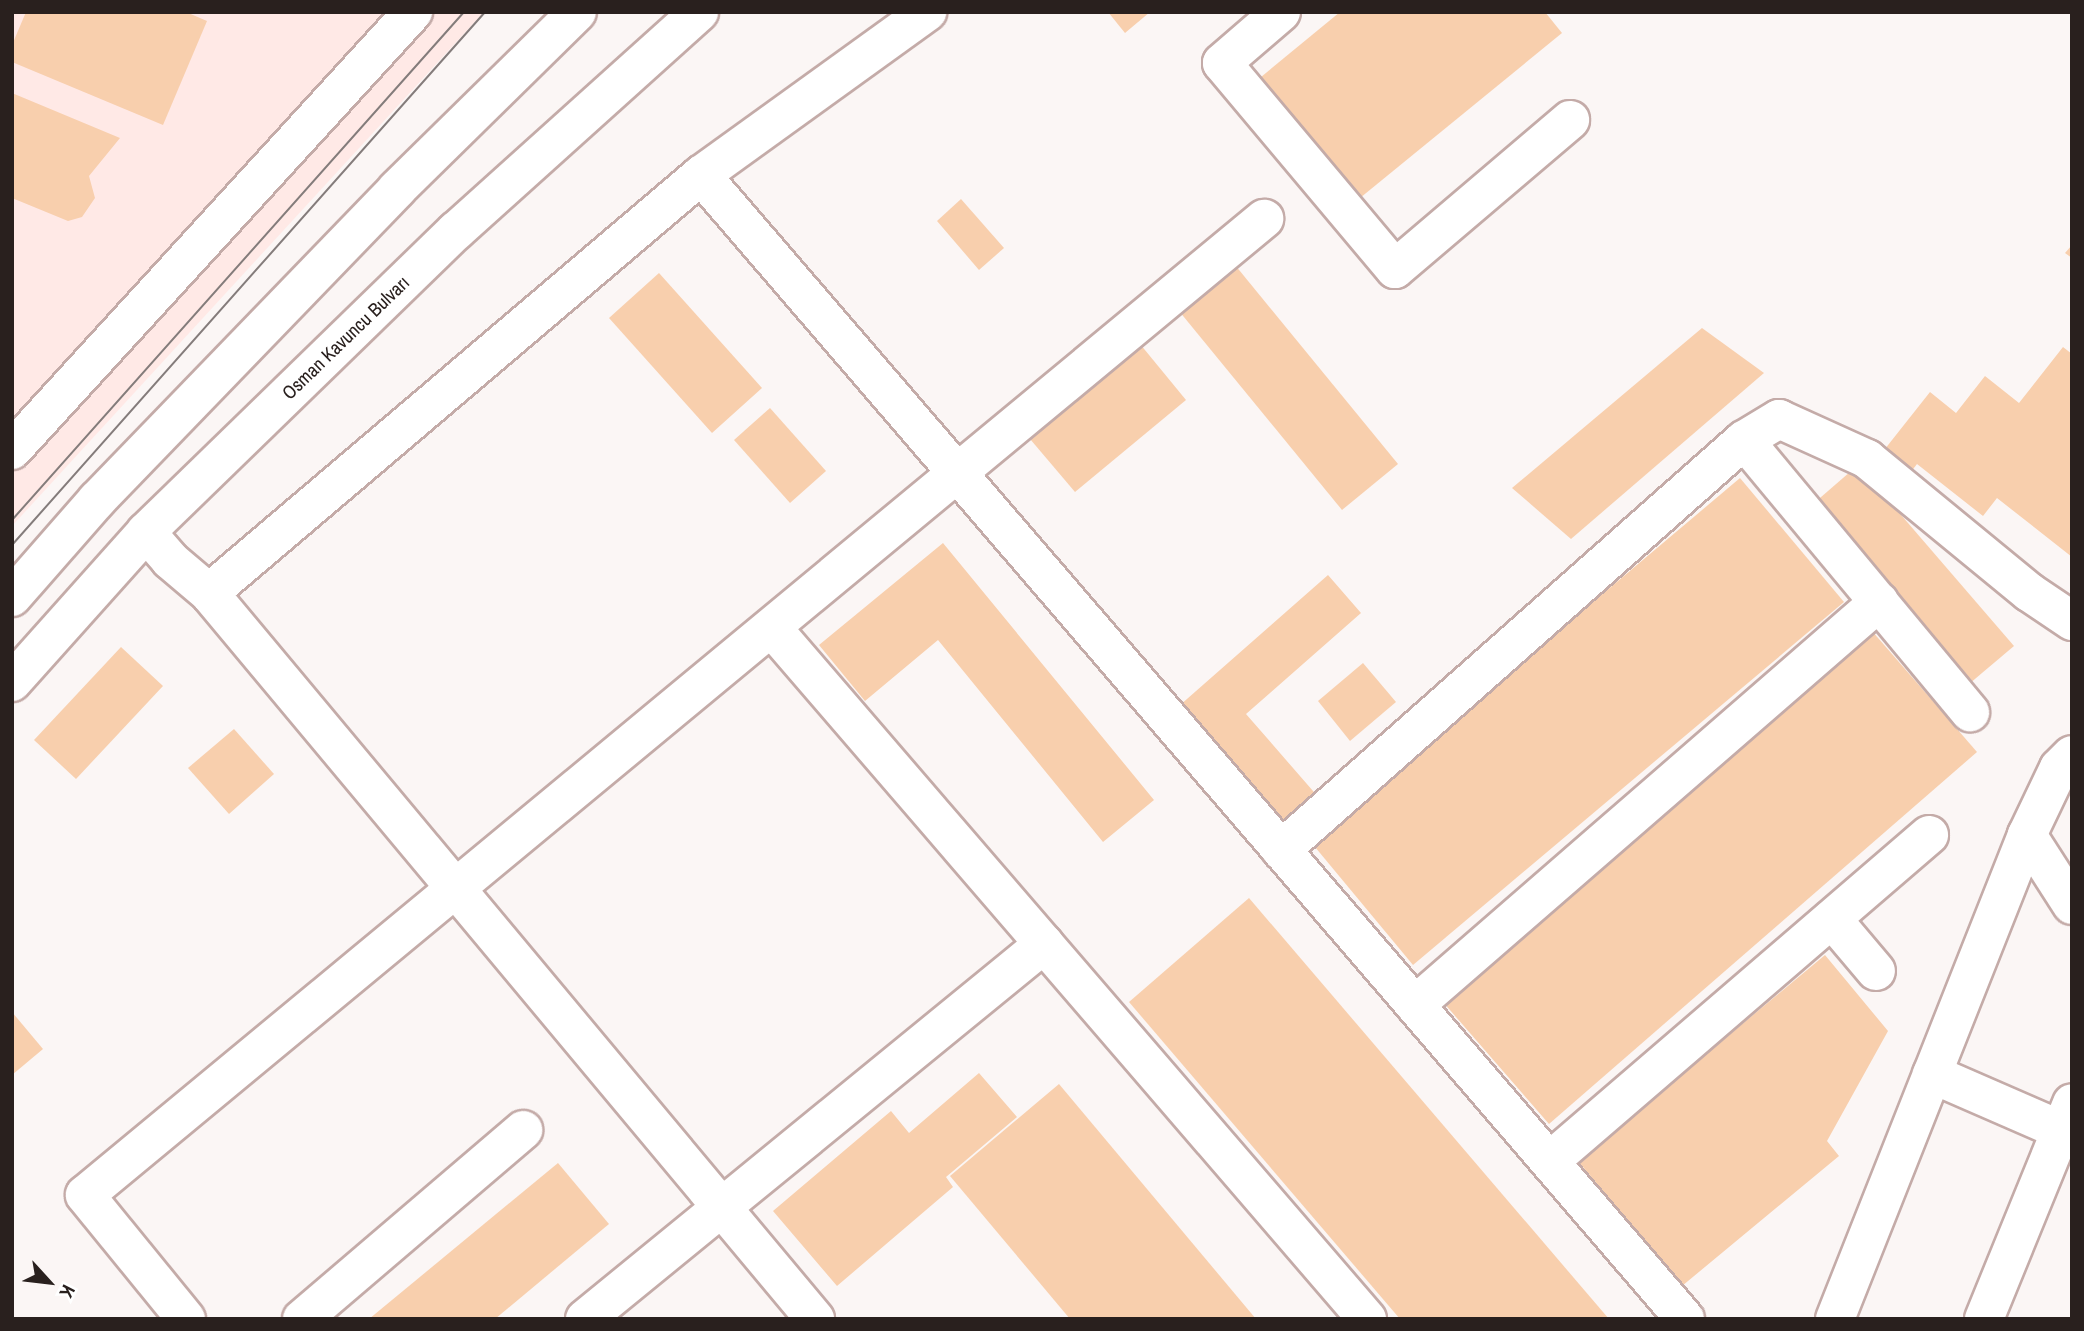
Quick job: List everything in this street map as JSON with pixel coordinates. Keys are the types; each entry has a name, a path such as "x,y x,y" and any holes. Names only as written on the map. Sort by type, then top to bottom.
{"main road":[{"path":"12,450 413,12"},
{"path":"12,597 97,500 397,189 577,12"},
{"name":"Osman Kavuncu Bulvarı","path":"12,682 158,546 456,231 699,12"},
{"path":"209,593 701,175 927,12"},
{"path":"1281,12 1222,62 1395,269 1570,120"},
{"path":"701,175 1685,1319"},
{"path":"186,1319 85,1195 457,890 1264,219"},
{"path":"1281,850 1744,440 1779,419 1867,459 2029,592 2072,621"},
{"path":"1744,440 1970,712"},
{"path":"158,546 209,593 815,1319"},
{"path":"1415,1005 1879,603"},
{"path":"772,628 1367,1319"},
{"path":"1835,1319 2027,835 2059,768 2072,755"},
{"path":"1550,1161 1929,835"},
{"path":"2027,835 2072,905"},
{"path":"1832,919 1876,971"},
{"path":"585,1319 720,1205 1044,944"},
{"path":"1933,1074 2066,1116 1984,1319"},
{"path":"302,1319 523,1130"}],"shaded area":[{"path":"12,12 484,12 12,526"}],"building":[{"path":"26,12 186,12 207,21 163,125 12,62 12,45"},
{"path":"1108,12 1150,12 1125,33"},
{"path":"1340,12 1545,12 1562,33 1360,198 1261,77"},
{"path":"12,93 120,138 89,176 95,198 82,217 68,221 12,198"},
{"path":"961,199 1004,248 979,270 937,221"},
{"path":"2072,245 2072,258 2065,253"},
{"path":"1226,254 1398,464 1342,510 1170,300"},
{"path":"659,273 762,388 712,433 609,318"},
{"path":"1702,328 1764,373 1571,539 1512,488"},
{"path":"1131,333 1186,400 1075,492 1019,426"},
{"path":"2063,347 2072,354 2072,557 1997,498 1983,516 1917,464 1904,481 1877,459 1930,392 1956,413 1985,376 2019,403"},
{"path":"770,408 826,471 790,503 734,440"},
{"path":"1858,465 2014,646 1969,684 1813,504"},
{"path":"1740,478 1844,602 1413,965 1310,841"},
{"path":"943,543 1154,800 1103,842 938,640 865,701 819,645"},
{"path":"1328,575 1361,613 1246,714 1320,799 1286,829 1179,706"},
{"path":"1872,631 1977,752 1549,1124 1443,1002"},
{"path":"121,647 163,686 76,779 34,740"},
{"path":"1363,663 1396,702 1350,741 1318,701"},
{"path":"234,729 274,774 229,814 188,768"},
{"path":"1249,898 1609,1319 1400,1319 1129,1002"},
{"path":"1825,955 1888,1031 1827,1141 1839,1156 1682,1286 1578,1161"},
{"path":"12,1012 43,1049 12,1075"},
{"path":"979,1073 1017,1117 946,1177 953,1187 837,1286 773,1211 891,1111 909,1133"},
{"path":"1059,1084 1256,1319 1070,1319 950,1176"},
{"path":"558,1163 609,1224 495,1319 369,1319"}],"tram line":[{"path":"12,520 464,12"},
{"path":"12,545 485,12"}]}
